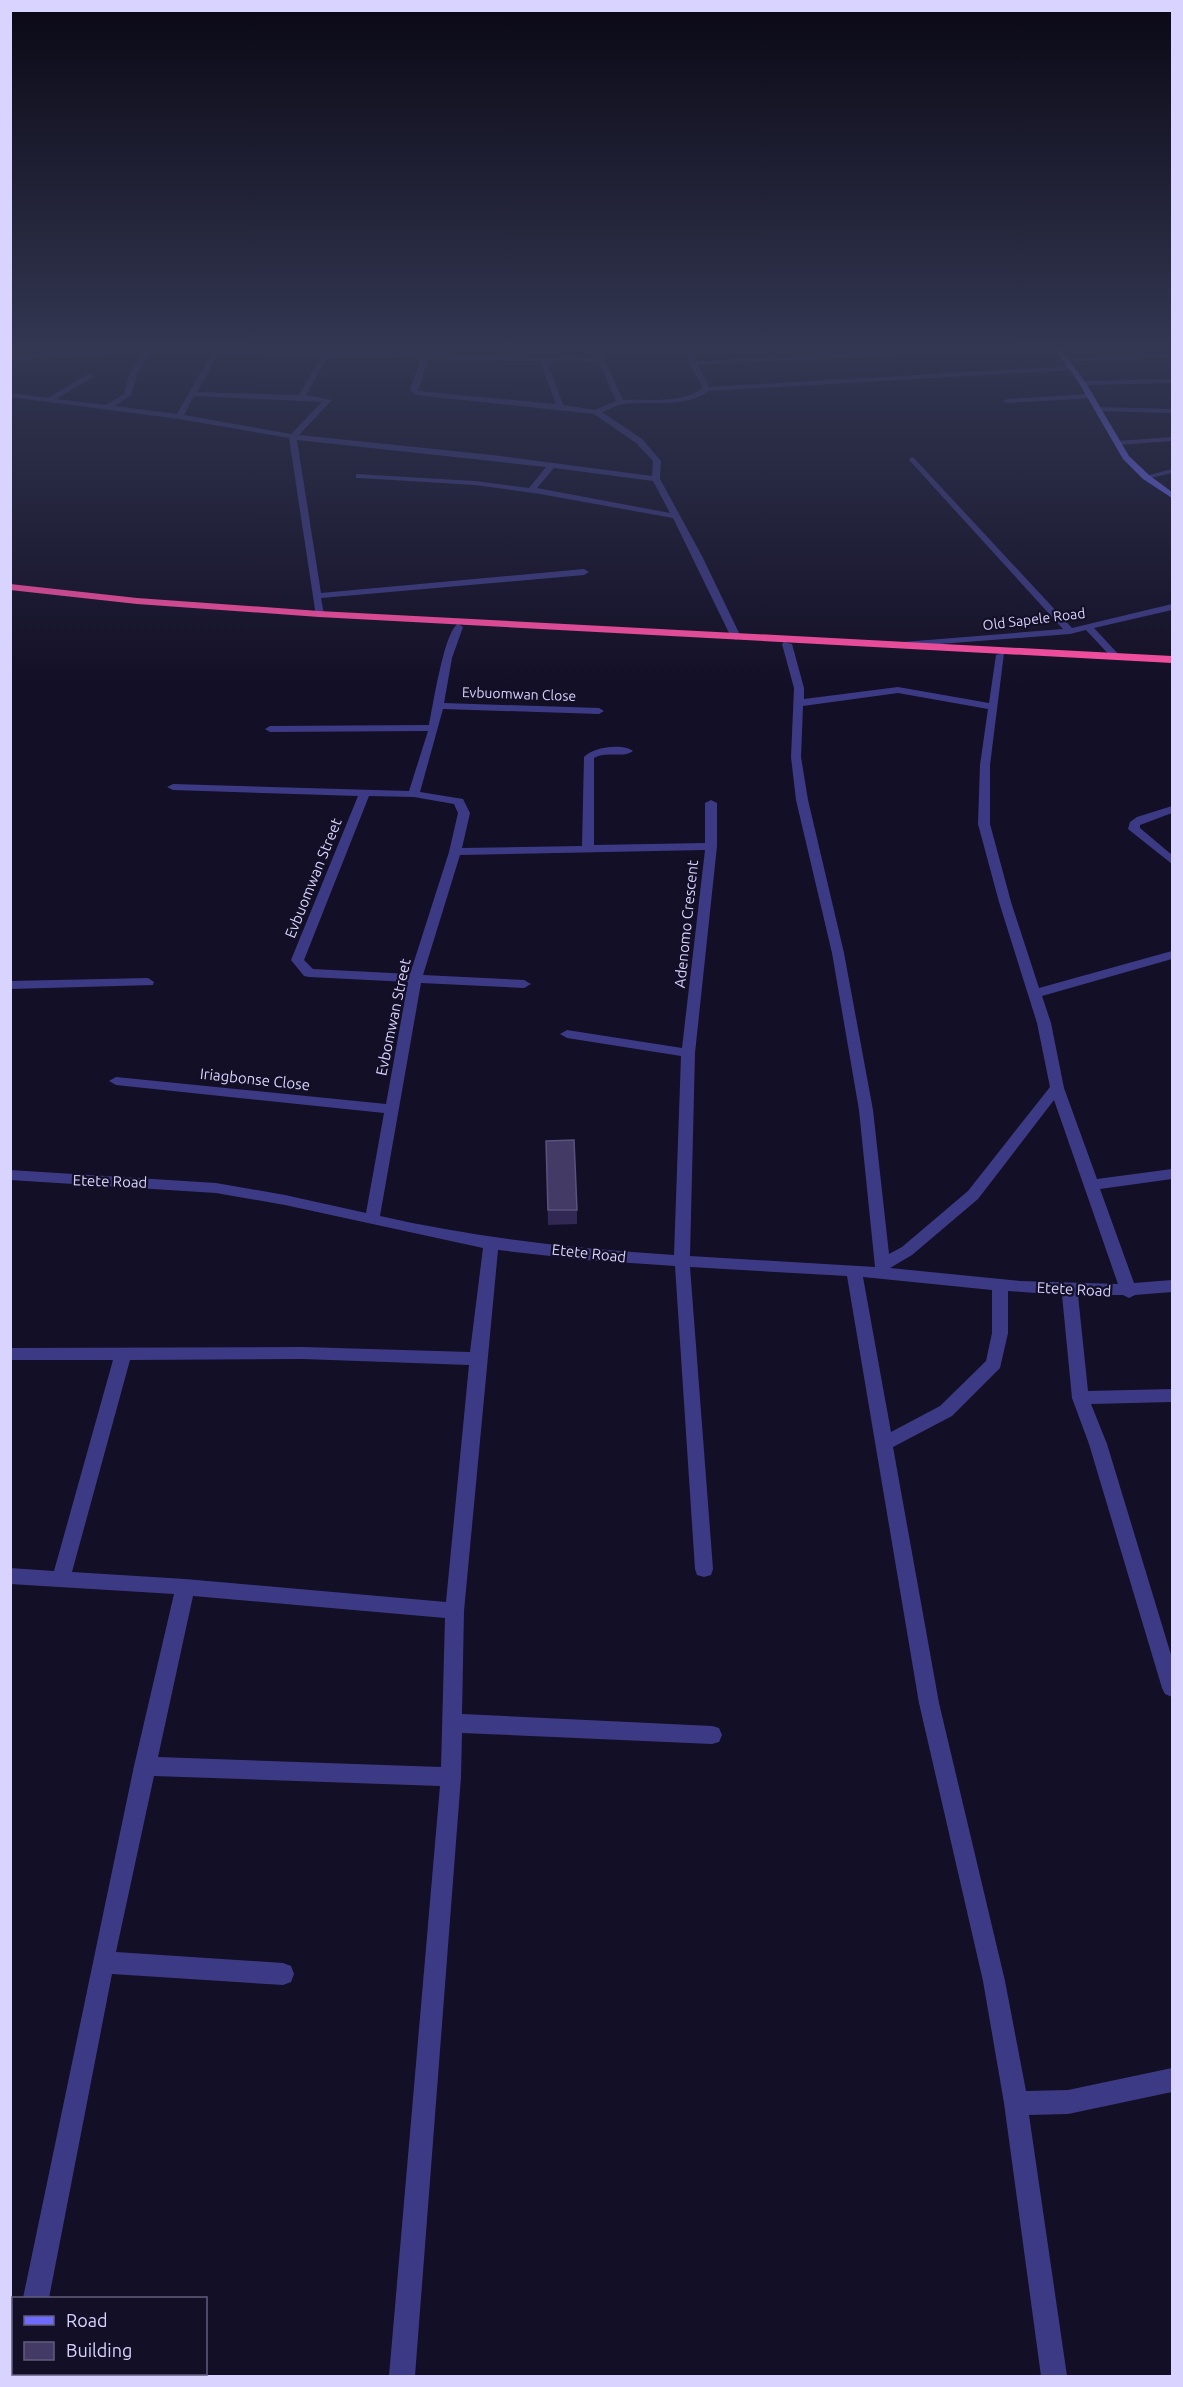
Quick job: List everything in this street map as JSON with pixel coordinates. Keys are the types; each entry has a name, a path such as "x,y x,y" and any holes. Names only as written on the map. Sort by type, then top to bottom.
{"highway":[{"path":"10,587 74,598 217,613 1001,655 1173,662"},
{"path":"10,593 319,614 1173,662"}],"street":[{"path":"296,462 319,614"},
{"path":"532,462 656,479"},
{"path":"657,462 656,479 674,516 698,556 736,637"},
{"path":"916,462 1070,631"},
{"path":"1131,462 1146,477 1173,496"},
{"path":"538,492 533,490 532,486 552,465"},
{"path":"1146,477 1173,471"},
{"path":"359,476 475,483 674,516"},
{"path":"317,596 584,572"},
{"name":"Old Sapele Road","path":"897,646 1070,631 1173,607"},
{"path":"414,794 434,728 447,658 458,627"},
{"path":"1088,627 1116,657"},
{"path":"787,644 798,680 796,758 802,800 838,953 866,1110 883,1269"},
{"path":"1001,655 985,765 984,824 1005,902 1044,1023 1057,1088 1129,1292"},
{"path":"799,703 898,690 994,707"},
{"name":"Evbuomwan Close","path":"438,706 599,711"},
{"path":"270,729 434,728"},
{"path":"588,849 589,757 596,752 628,751"},
{"name":"Evbomwan Street","path":"173,787 414,794 459,801 464,813 455,852 415,980 372,1218"},
{"name":"Evbuomwan Street","path":"365,792 297,960 309,973 524,984"},
{"path":"711,803 711,846"},
{"path":"1173,809 1141,819 1134,824 1134,829 1173,860"},
{"name":"Adenomo Crescent","path":"455,852 711,846 688,1053 682,1262 704,1569"},
{"path":"1035,994 1173,955"},
{"path":"10,986 148,982"},
{"path":"567,1034 688,1053"},
{"name":"Iriagbonse Close","path":"116,1081 391,1109"},
{"path":"883,1269 973,1195 1057,1088"},
{"path":"1091,1185 1173,1174"},
{"name":"Etete Road","path":"10,1176 166,1182 218,1188 491,1244 682,1262 854,1271 883,1269 1070,1290 1129,1292 1173,1286"},
{"path":"402,2376 451,1777 455,1611 491,1244"},
{"path":"854,1271 929,1703 994,1981 1016,2103 1054,2376"},
{"path":"883,1444 946,1411 994,1364 1000,1333 1000,1283"},
{"path":"1070,1290 1080,1398 1098,1444 1173,1688"},
{"path":"10,1354 303,1353 478,1359"},
{"path":"61,1578 123,1354"},
{"path":"1080,1398 1173,1395"},
{"path":"10,1576 185,1587 455,1611"},
{"path":"36,2297 144,1766 185,1587"},
{"path":"452,1723 712,1736"},
{"path":"144,1766 451,1777"},
{"path":"103,1962 283,1974"},
{"path":"1016,2103 1068,2102 1173,2080"}],"building":[{"path":"574,1140 577,1210 548,1210 546,1141"}]}
